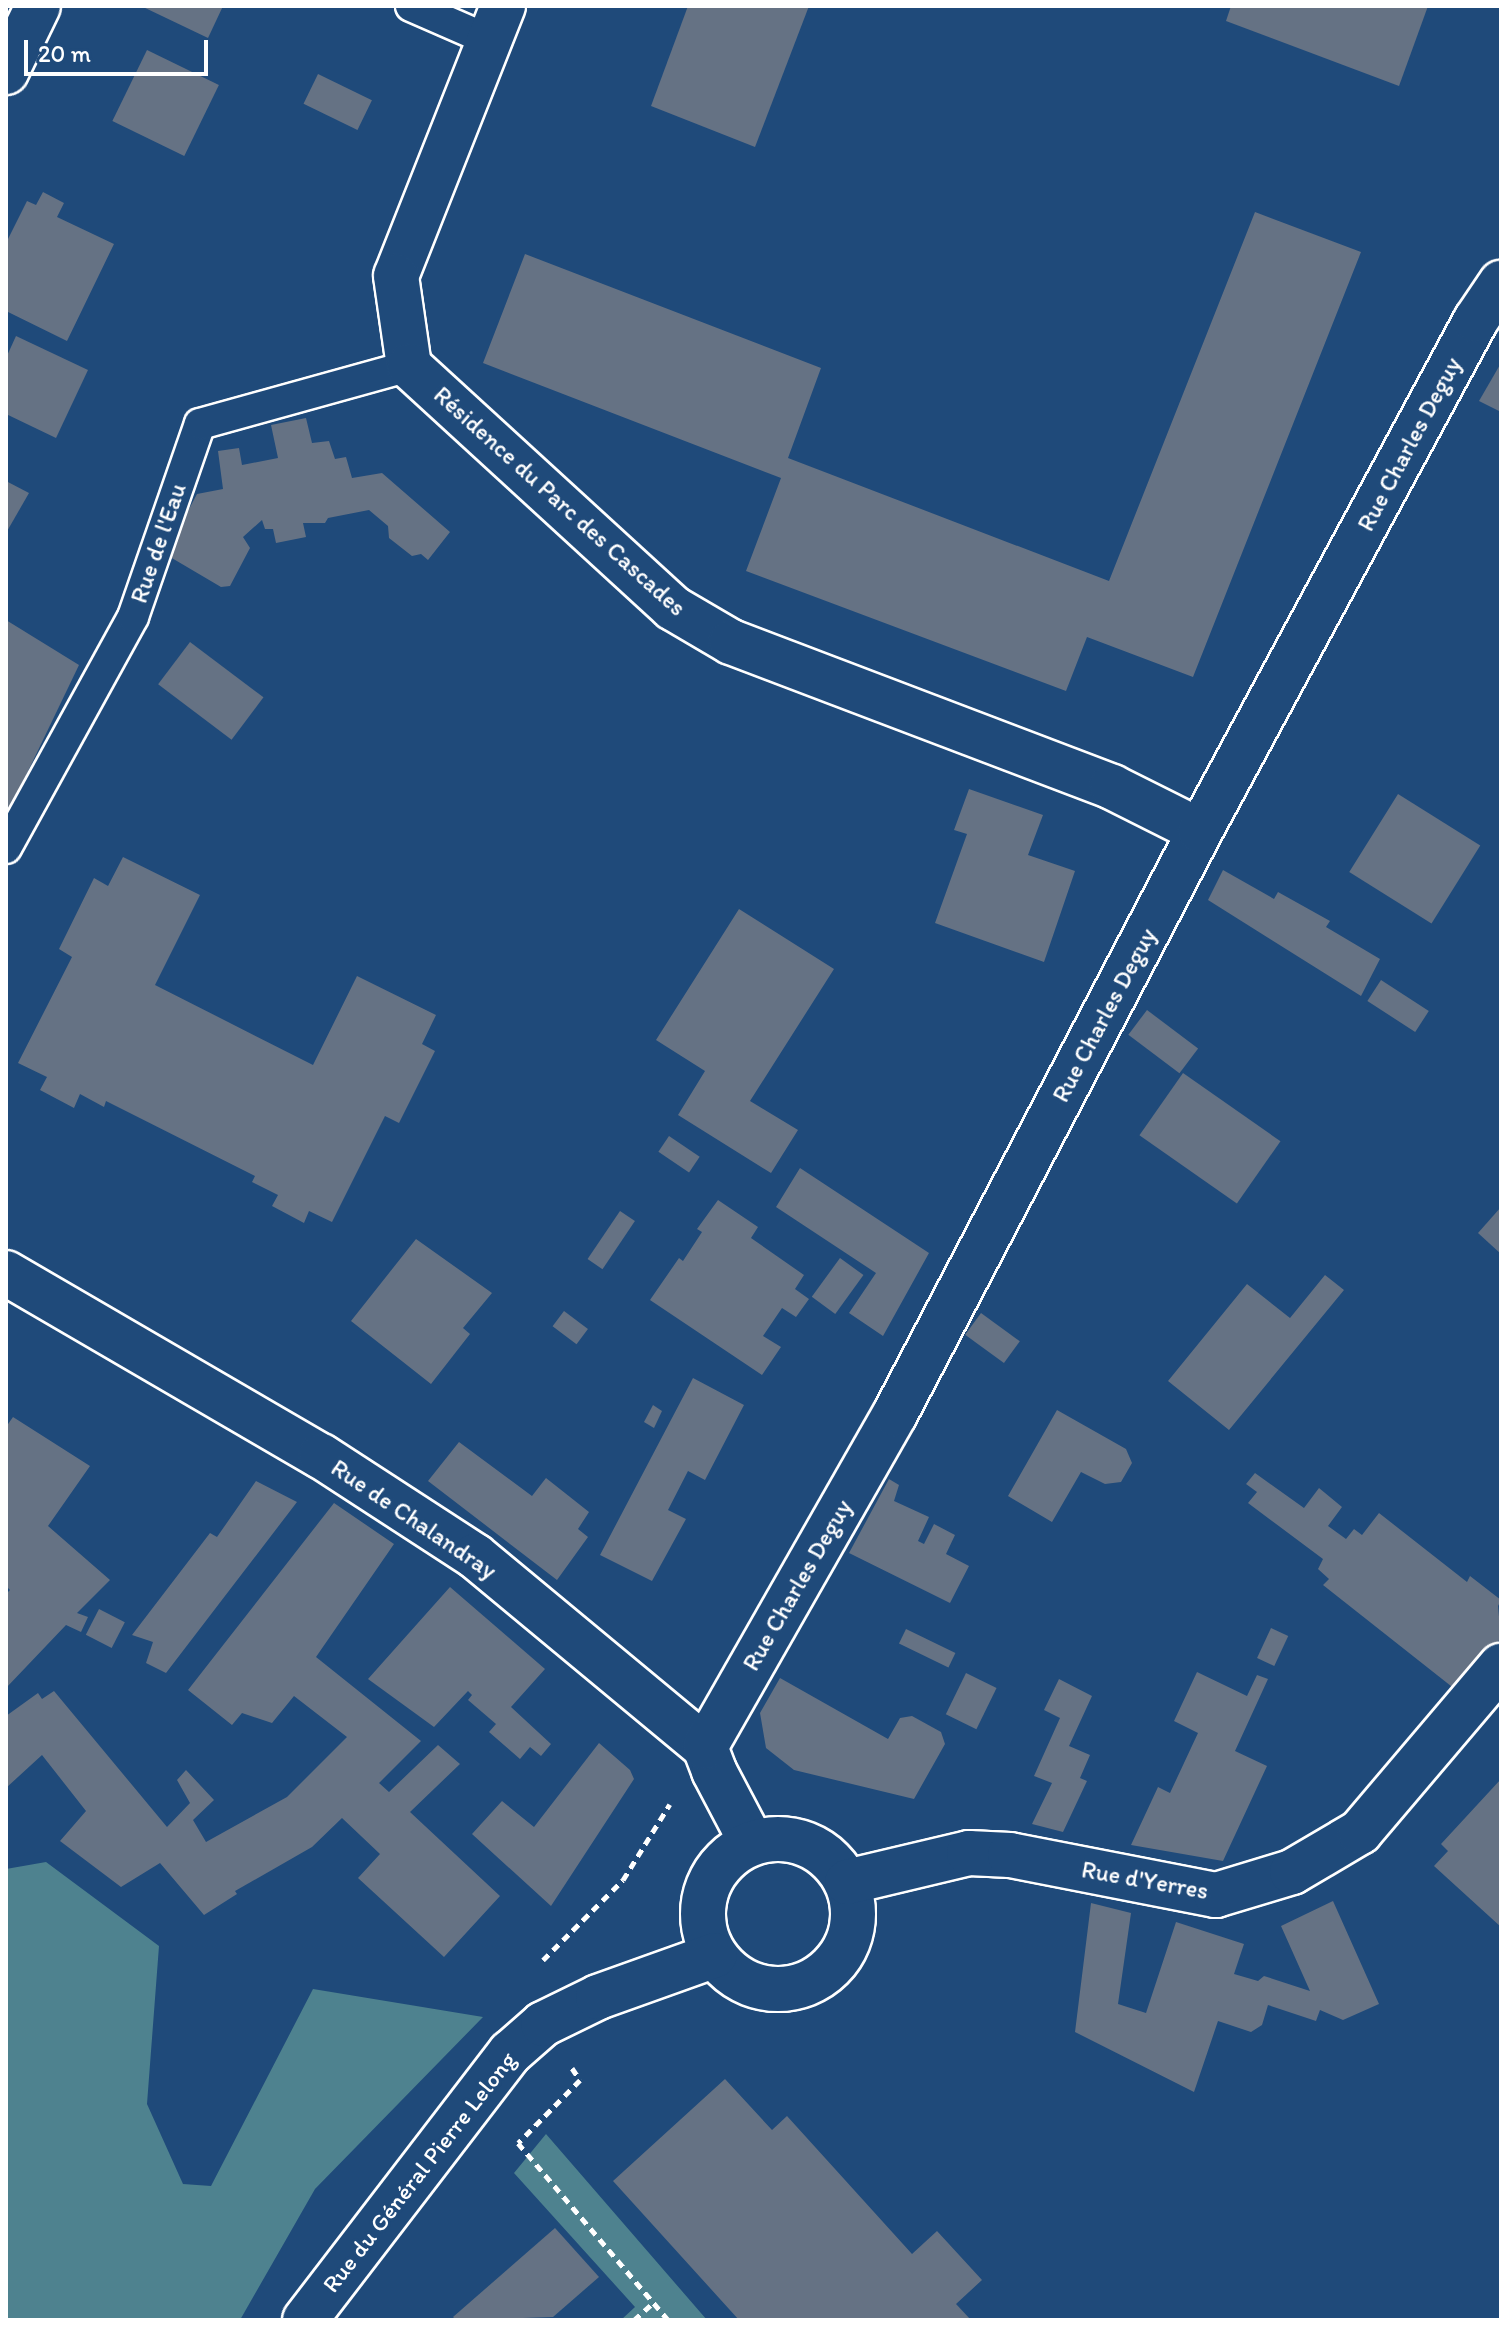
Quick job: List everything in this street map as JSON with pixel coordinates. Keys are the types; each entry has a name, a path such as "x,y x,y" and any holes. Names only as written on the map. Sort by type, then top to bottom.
{"street":[{"path":"6,72 38,6"},
{"path":"409,366 396,276 496,23"},
{"name":"Rue Charles Deguy","path":"705,1747 895,1414 1200,831 1468,334 1501,283"},
{"name":"Résidence du Parc des Cascades","path":"409,366 673,608 731,642 1112,787 1200,831"},
{"name":"Rue de Chalandray","path":"6,1273 321,1456 432,1525 705,1747 714,1771 752,1843"},
{"name":"Rue d'Yerres","path":"847,1882 969,1853 1010,1855 1216,1895 1292,1872 1360,1832 1501,1666"},
{"path":"773,1839 796,1841 817,1849 835,1864 847,1882 853,1904 852,1928 845,1949 831,1967 813,1981 770,1989 749,1983 715,1955 705,1935 702,1912 706,1890 716,1870 732,1854 752,1843 773,1839"},
{"name":"Rue du Général Pierre Lelong","path":"305,2320 510,2053 543,2024 598,1997 715,1955"}],"lane":[{"path":"411,6 496,23"},
{"name":"Rue de l'Eau","path":"6,848 133,617 200,424 409,366"}],"path":[{"path":"634,2320 653,2303"}],"green space":[{"path":"46,1862 159,1946 147,2104 183,2184 211,2186 313,1989 483,2017 315,2189 240,2320 6,2320 6,1869"},
{"path":"546,2134 707,2320 621,2320 635,2307 514,2173"}],"building":[{"path":"141,6 223,6 208,38"},
{"path":"688,6 809,6 755,147 651,106"},
{"path":"1231,6 1428,6 1399,86 1226,21"},
{"path":"147,50 219,85 184,156 112,121"},
{"path":"318,74 372,100 357,130 304,104"},
{"path":"43,192 64,203 57,217 114,244 67,341 6,311 6,243 27,201 36,205"},
{"path":"1255,212 1361,252 1193,677 1087,637 1066,691 746,571 781,478 483,363 525,254 821,368 788,458 1109,581"},
{"path":"16,336 88,370 56,438 6,414 6,358"},
{"path":"1501,363 1501,412 1479,401"},
{"path":"306,418 312,443 329,441 335,459 346,457 352,478 382,473 450,532 428,560 421,554 412,556 389,538 388,526 369,510 328,518 325,523 303,523 306,537 276,543 273,529 265,529 262,520 243,537 250,548 230,586 221,587 165,554 197,494 223,489 218,451 239,448 242,465 278,458 271,425"},
{"path":"6,481 29,493 6,533"},
{"path":"6,620 79,665 6,817"},
{"path":"190,642 263,697 232,740 158,684"},
{"path":"969,789 1043,815 1028,855 1075,871 1044,962 935,923 967,834 954,830"},
{"path":"1398,794 1480,845 1432,923 1349,872"},
{"path":"123,857 200,895 155,985 313,1065 357,976 436,1015 422,1044 435,1051 399,1123 385,1116 332,1222 309,1211 304,1223 272,1206 278,1195 252,1182 255,1176 106,1101 104,1107 80,1094 74,1108 40,1090 47,1077 18,1063 72,957 59,949 94,878 108,886"},
{"path":"1223,870 1274,899 1278,892 1330,921 1326,927 1380,959 1361,996 1208,900"},
{"path":"739,909 834,969 750,1101 798,1130 771,1173 678,1115 705,1071 656,1040"},
{"path":"1381,980 1429,1011 1415,1032 1367,1001"},
{"path":"1147,1010 1198,1049 1179,1073 1128,1035"},
{"path":"1183,1073 1280,1141 1237,1204 1139,1135"},
{"path":"669,1136 700,1157 689,1172 658,1152"},
{"path":"800,1168 929,1253 883,1336 849,1313 876,1273 776,1207"},
{"path":"718,1200 758,1227 751,1238 804,1275 795,1289 809,1299 796,1317 782,1308 763,1336 781,1347 762,1375 650,1300 679,1258 683,1261 702,1232 697,1229"},
{"path":"1501,1207 1501,1254 1478,1233"},
{"path":"620,1211 635,1221 602,1269 588,1259"},
{"path":"416,1239 492,1293 463,1328 470,1334 431,1384 351,1321"},
{"path":"840,1258 863,1275 835,1314 812,1297"},
{"path":"1325,1275 1344,1290 1229,1430 1168,1381 1247,1284 1290,1318"},
{"path":"564,1311 588,1329 577,1344 553,1326"},
{"path":"981,1313 1020,1341 1004,1363 965,1335"},
{"path":"693,1378 744,1405 705,1480 688,1471 668,1510 686,1519 652,1581 600,1555"},
{"path":"653,1405 662,1411 654,1428 644,1422"},
{"path":"1057,1410 1126,1449 1132,1463 1121,1482 1105,1484 1081,1472 1052,1522 1008,1496"},
{"path":"13,1417 90,1466 48,1526 110,1580 77,1613 88,1617 81,1632 66,1625 6,1688 6,1594 10,1590 6,1586 6,1427"},
{"path":"459,1442 532,1496 546,1478 589,1512 578,1529 588,1537 557,1580 428,1481"},
{"path":"1255,1473 1304,1508 1319,1488 1342,1507 1328,1526 1346,1539 1354,1529 1362,1535 1379,1513 1467,1582 1470,1576 1501,1600 1498,1606 1501,1638 1456,1690 1323,1585 1329,1579 1318,1569 1323,1559 1248,1503 1257,1492 1246,1484"},
{"path":"889,1479 899,1485 894,1501 929,1517 918,1541 924,1544 934,1524 955,1535 946,1554 969,1566 950,1603 849,1553"},
{"path":"256,1481 297,1502 166,1673 146,1663 153,1642 132,1635 210,1533 217,1537"},
{"path":"334,1503 394,1544 316,1657 421,1741 379,1783 389,1792 438,1745 460,1764 410,1812 500,1896 444,1957 358,1878 380,1854 342,1818 312,1847 235,1891 237,1894 204,1915 160,1863 121,1887 60,1841 86,1811 42,1755 6,1788 6,1716 38,1693 42,1699 54,1691 167,1827 190,1803 177,1780 186,1770 214,1800 193,1820 206,1842 287,1797 347,1737 294,1696 272,1723 242,1713 232,1725 188,1690"},
{"path":"450,1587 545,1669 511,1707 551,1744 541,1756 530,1747 520,1759 489,1732 496,1724 468,1700 472,1695 468,1691 434,1727 368,1679"},
{"path":"99,1609 125,1622 112,1648 86,1635"},
{"path":"1271,1628 1288,1636 1274,1666 1257,1658"},
{"path":"906,1629 955,1653 948,1667 899,1643"},
{"path":"1197,1672 1247,1696 1257,1675 1268,1679 1235,1751 1267,1766 1223,1861 1131,1845 1158,1787 1170,1793 1198,1733 1174,1721"},
{"path":"966,1673 997,1688 976,1729 946,1714"},
{"path":"780,1678 888,1739 900,1718 912,1716 941,1732 945,1744 914,1799 794,1770 766,1748 760,1713"},
{"path":"1059,1679 1092,1696 1069,1746 1090,1755 1080,1778 1087,1781 1063,1832 1032,1824 1052,1783 1034,1776 1060,1718 1044,1710"},
{"path":"599,1743 630,1770 634,1779 551,1906 472,1834 502,1801 534,1827"},
{"path":"1501,1779 1501,1927 1434,1866 1448,1851 1441,1844"},
{"path":"1333,1901 1379,2004 1343,2020 1320,2010 1316,2021 1268,2005 1262,2025 1251,2032 1218,2021 1194,2092 1075,2032 1091,1903 1131,1913 1118,2004 1146,2013 1176,1922 1244,1944 1234,1974 1258,1981 1264,1976 1310,1991 1281,1926"},
{"path":"725,2079 772,2130 787,2116 912,2254 937,2231 982,2280 956,2304 971,2320 739,2320 613,2181"},
{"path":"555,2228 599,2277 553,2317 456,2320 453,2317"}]}
